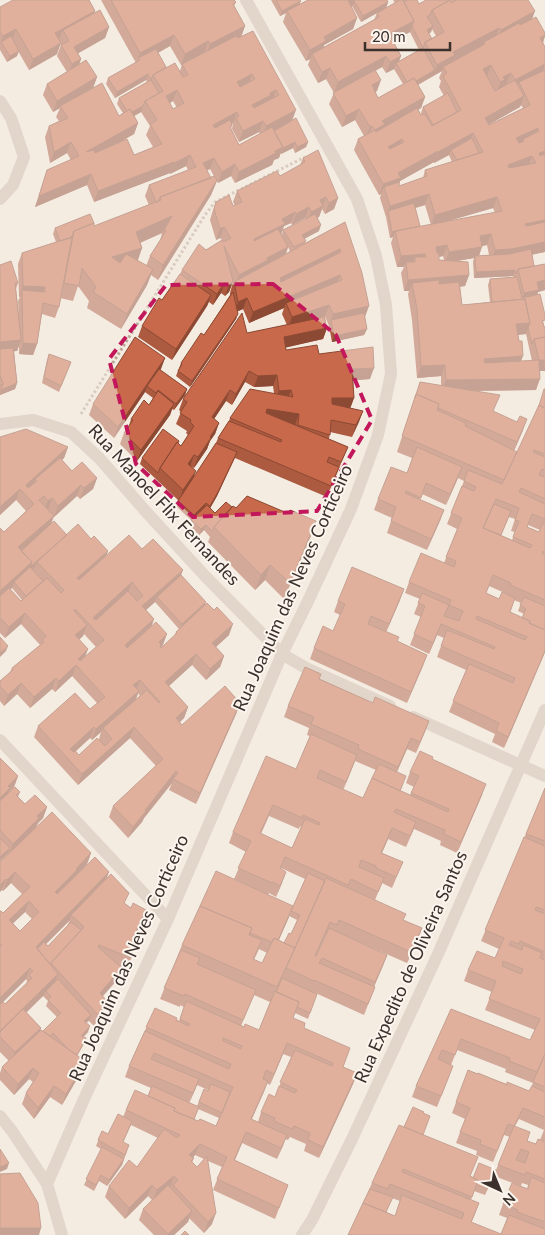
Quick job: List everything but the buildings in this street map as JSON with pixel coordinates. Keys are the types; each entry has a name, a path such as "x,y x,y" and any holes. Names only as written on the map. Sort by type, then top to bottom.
{"street":[{"name":"Rua Joaquim das Neves Corticeiro","path":"47,1184 168,919 282,654 351,509 378,435 391,374 386,305 376,256 357,199 246,0"},
{"path":"0,101 11,118 24,157 13,185 0,199"},
{"name":"Rua Manoel Flix Fernandes","path":"0,424 33,420 71,432 99,458 205,576 282,654 306,668 545,776"},
{"name":"Rua Expedito de Oliveira Santos","path":"302,1235 312,1220 356,1131 438,954 545,710"},
{"path":"0,740 168,919"},
{"path":"0,1116 47,1184 62,1235"}],"path":[{"path":"71,432 205,215 215,202 309,156 327,145"}],"highlighted area":[{"path":"273,284 336,335 372,420 317,511 193,517 136,464 109,359 166,285"}]}
